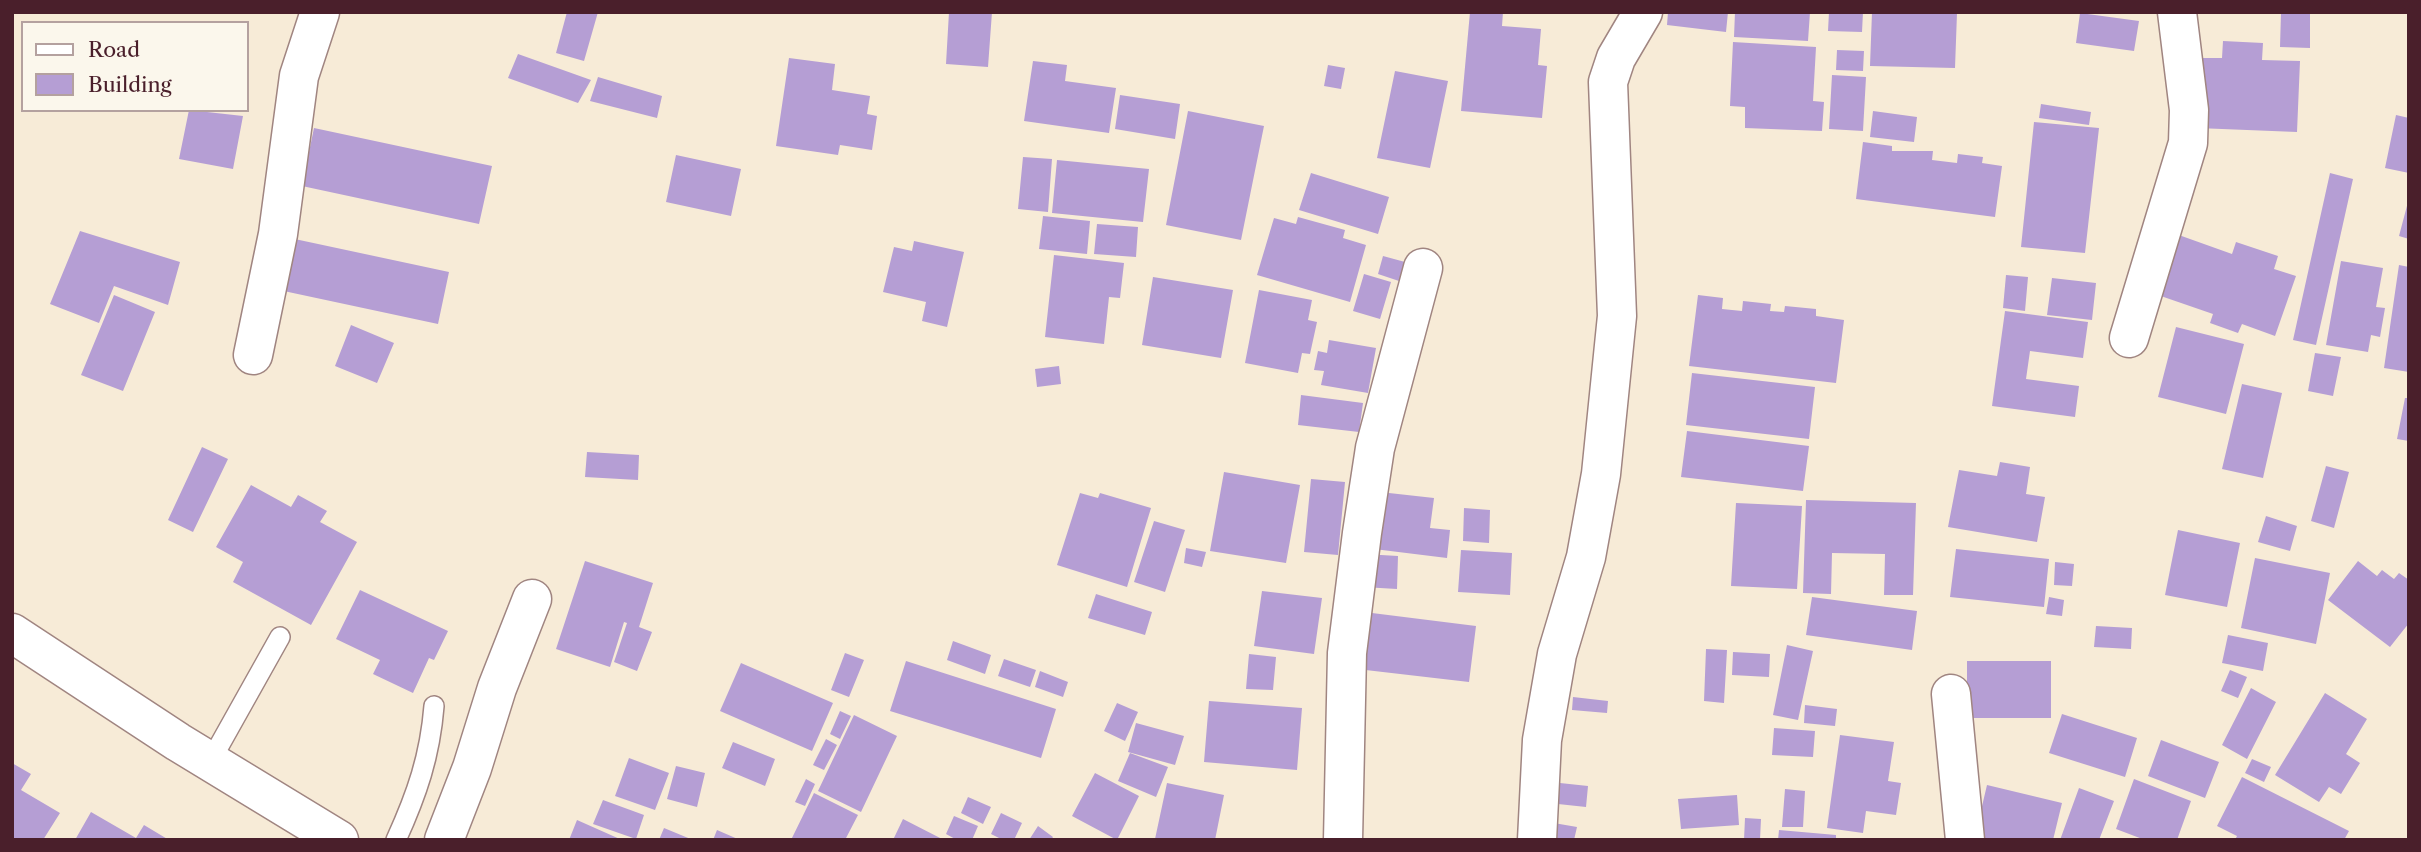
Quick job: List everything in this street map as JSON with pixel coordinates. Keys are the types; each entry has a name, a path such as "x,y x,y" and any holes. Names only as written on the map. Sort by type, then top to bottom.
{"street":[{"path":"253,355 278,234 299,76 320,12"},
{"path":"1538,840 1542,740 1558,654 1586,557 1601,474 1618,316 1608,82 1616,58 1643,12"},
{"path":"2129,338 2188,143 2189,110 2177,12"},
{"path":"1343,840 1347,653 1362,533 1375,449 1423,268"},
{"path":"444,840 472,768 497,688 532,599"},
{"path":"12,633 211,762 339,840"},
{"path":"1951,694 1965,840"}],"lane":[{"path":"211,762 280,637"},
{"path":"396,840 419,789 432,736 434,706"}],"building":[{"path":"567,12 598,12 584,61 556,53"},
{"path":"949,12 992,12 988,67 946,64"},
{"path":"1470,12 1503,12 1502,26 1541,29 1538,65 1547,66 1542,118 1461,111"},
{"path":"1668,12 1728,12 1726,32 1667,25"},
{"path":"1735,12 1810,12 1808,41 1734,37"},
{"path":"1829,12 1863,12 1862,32 1828,31"},
{"path":"1872,12 1957,13 1955,68 1870,66"},
{"path":"2080,13 2139,21 2134,51 2076,43"},
{"path":"2281,13 2310,14 2310,48 2280,47"},
{"path":"2223,41 2263,43 2262,60 2300,61 2297,132 2197,128 2201,58 2222,58"},
{"path":"1733,42 1816,47 1813,101 1824,102 1822,131 1745,128 1745,107 1730,106"},
{"path":"1837,50 1864,51 1863,71 1836,70"},
{"path":"518,54 591,80 578,103 508,78"},
{"path":"789,58 835,64 832,90 870,96 867,114 877,116 872,150 840,145 838,155 776,146"},
{"path":"1033,61 1067,65 1065,81 1116,88 1109,133 1024,121"},
{"path":"1328,65 1345,68 1341,89 1324,86"},
{"path":"1395,71 1448,81 1430,168 1377,158"},
{"path":"1832,75 1866,77 1863,131 1829,129"},
{"path":"598,77 662,96 657,118 590,101"},
{"path":"1120,95 1180,104 1175,139 1115,129"},
{"path":"2041,104 2091,112 2089,125 2039,118"},
{"path":"1188,111 1264,126 1241,240 1166,225"},
{"path":"1873,111 1917,117 1914,142 1870,137"},
{"path":"189,112 243,116 233,169 179,159"},
{"path":"2396,115 2409,118 2409,173 2385,168"},
{"path":"2034,122 2099,128 2085,253 2021,247"},
{"path":"314,128 492,166 479,224 302,186"},
{"path":"1863,142 1892,146 1892,151 1933,151 1932,160 1957,163 1958,154 1983,157 1982,163 2002,166 1995,217 1856,199"},
{"path":"676,155 741,169 731,216 666,202"},
{"path":"1023,157 1052,159 1048,212 1018,209"},
{"path":"1057,160 1149,169 1143,222 1052,213"},
{"path":"1311,173 1389,197 1378,234 1299,210"},
{"path":"2330,173 2353,179 2316,345 2293,340"},
{"path":"2409,202 2409,239 2399,236"},
{"path":"1043,216 1090,221 1087,254 1039,249"},
{"path":"1298,217 1345,230 1343,238 1366,245 1350,302 1257,275 1274,218 1296,224"},
{"path":"1097,224 1138,227 1136,257 1094,254"},
{"path":"80,231 180,262 168,305 114,286 99,323 50,304"},
{"path":"2176,234 2232,254 2236,242 2278,256 2274,269 2296,276 2275,336 2242,324 2238,333 2210,323 2213,314 2155,294"},
{"path":"290,238 449,272 438,324 279,290"},
{"path":"914,241 964,252 947,327 922,321 926,302 883,292 894,247 912,251"},
{"path":"1054,255 1124,263 1120,298 1109,297 1104,344 1045,337"},
{"path":"1383,256 1405,262 1399,281 1378,274"},
{"path":"2341,261 2383,268 2376,307 2385,308 2380,337 2371,335 2368,352 2326,345"},
{"path":"2399,265 2409,267 2409,372 2384,368"},
{"path":"1364,274 1391,282 1380,319 1353,311"},
{"path":"2006,275 2028,277 2025,311 2003,308"},
{"path":"1153,277 1233,290 1221,358 1142,345"},
{"path":"2052,278 2096,283 2092,320 2047,315"},
{"path":"1259,290 1312,300 1308,320 1317,322 1310,354 1302,353 1298,373 1245,363"},
{"path":"114,295 155,312 123,391 81,375"},
{"path":"1698,295 1723,298 1722,309 1742,311 1743,301 1771,304 1770,311 1784,312 1785,306 1816,309 1816,316 1844,320 1836,383 1689,366"},
{"path":"2005,311 2088,322 2083,358 2030,351 2026,379 2079,386 2075,417 1992,406"},
{"path":"351,325 394,343 377,383 335,366"},
{"path":"2176,327 2244,344 2226,414 2158,397"},
{"path":"1329,340 1376,348 1368,393 1321,385 1324,371 1314,370 1318,351 1327,353"},
{"path":"2315,353 2341,357 2333,396 2308,391"},
{"path":"1059,366 1061,384 1037,387 1035,369"},
{"path":"1692,373 1815,387 1809,439 1686,425"},
{"path":"2242,384 2282,393 2263,478 2222,469"},
{"path":"1301,395 1363,403 1359,432 1298,425"},
{"path":"2405,398 2409,398 2409,441 2397,439"},
{"path":"1687,431 1809,446 1803,491 1681,477"},
{"path":"202,447 228,459 193,532 168,520"},
{"path":"587,452 639,455 638,480 585,477"},
{"path":"2000,462 2030,467 2026,494 2045,497 2037,542 1948,527 1959,470 1997,476"},
{"path":"2326,466 2349,472 2334,528 2311,521"},
{"path":"1224,472 1300,485 1286,563 1210,551"},
{"path":"1311,479 1345,482 1338,555 1304,552"},
{"path":"251,485 291,507 298,495 327,511 320,522 357,542 311,625 233,582 243,562 216,547"},
{"path":"1380,492 1434,498 1430,528 1450,530 1447,558 1374,549"},
{"path":"1080,493 1098,498 1100,493 1151,508 1127,587 1057,565"},
{"path":"1806,500 1916,503 1913,595 1884,595 1885,554 1832,553 1831,594 1803,593"},
{"path":"1736,503 1802,506 1797,589 1731,586"},
{"path":"1464,508 1490,510 1489,543 1463,541"},
{"path":"2266,516 2297,526 2290,551 2258,542"},
{"path":"1154,521 1185,530 1165,592 1134,582"},
{"path":"2178,530 2240,543 2227,607 2165,595"},
{"path":"1186,548 1206,552 1202,567 1184,563"},
{"path":"1956,549 2049,559 2044,607 1950,597"},
{"path":"1461,550 1512,553 1510,595 1458,592"},
{"path":"1364,554 1398,556 1397,589 1363,587"},
{"path":"2255,558 2330,573 2316,644 2241,628"},
{"path":"585,561 653,583 639,627 652,632 637,671 614,662 627,623 624,622 610,667 556,649"},
{"path":"2358,561 2377,576 2382,570 2394,579 2399,573 2409,580 2409,623 2390,647 2328,600"},
{"path":"2055,562 2074,564 2072,586 2054,585"},
{"path":"360,590 448,631 434,660 429,658 413,693 373,674 380,660 336,639"},
{"path":"1262,591 1322,598 1314,654 1254,646"},
{"path":"1096,594 1152,612 1145,635 1088,618"},
{"path":"1812,597 1917,611 1912,650 1806,635"},
{"path":"2049,597 2064,600 2062,616 2046,614"},
{"path":"1364,612 1476,626 1469,682 1357,669"},
{"path":"2096,626 2132,628 2131,649 2094,647"},
{"path":"2228,635 2268,643 2263,671 2222,663"},
{"path":"953,641 991,655 985,674 947,660"},
{"path":"1787,645 1813,651 1798,720 1773,715"},
{"path":"1706,649 1727,650 1724,703 1704,701"},
{"path":"1733,652 1770,654 1769,677 1732,675"},
{"path":"845,653 864,660 849,697 831,690"},
{"path":"1249,654 1276,657 1273,690 1246,689"},
{"path":"1004,659 1036,670 1030,687 998,676"},
{"path":"906,661 1056,709 1041,758 890,711"},
{"path":"1967,661 2051,661 2051,718 1967,718"},
{"path":"741,663 833,703 812,751 720,711"},
{"path":"2230,670 2247,677 2238,698 2221,691"},
{"path":"1040,671 1068,682 1063,697 1035,687"},
{"path":"2251,688 2276,702 2247,759 2222,745"},
{"path":"2325,693 2367,719 2346,754 2360,763 2341,794 2329,787 2319,802 2275,775"},
{"path":"1573,697 1608,701 1607,713 1572,710"},
{"path":"1209,701 1302,708 1297,770 1204,762"},
{"path":"1117,703 1138,712 1125,741 1104,731"},
{"path":"1805,705 1837,709 1835,726 1804,723"},
{"path":"840,711 851,716 840,739 830,734"},
{"path":"2062,714 2137,738 2125,777 2049,753"},
{"path":"854,715 897,736 861,812 818,791"},
{"path":"1136,723 1184,736 1175,765 1128,752"},
{"path":"1774,728 1815,731 1813,757 1772,755"},
{"path":"1840,735 1894,742 1888,781 1901,783 1896,815 1866,811 1863,833 1827,828"},
{"path":"826,739 837,745 824,770 813,765"},
{"path":"2161,740 2219,762 2205,798 2148,776"},
{"path":"733,742 775,759 765,786 722,768"},
{"path":"1130,753 1168,767 1156,797 1118,781"},
{"path":"629,758 669,773 655,810 615,796"},
{"path":"2252,759 2271,767 2264,782 2245,773"},
{"path":"12,763 31,774 21,790 60,813 43,840 12,840"},
{"path":"676,766 705,773 697,807 667,799"},
{"path":"1095,773 1139,796 1117,840 1072,816"},
{"path":"2242,777 2349,831 2344,840 2235,840 2237,836 2217,826"},
{"path":"806,779 815,784 805,806 795,802"},
{"path":"2134,779 2191,801 2177,840 2145,840 2116,829"},
{"path":"1167,783 1224,795 1215,840 1155,839"},
{"path":"1560,783 1588,786 1586,807 1558,804"},
{"path":"1987,785 2062,803 2053,840 1990,840 1975,836"},
{"path":"2079,788 2114,801 2099,840 2060,840"},
{"path":"1785,789 1805,791 1803,827 1782,827"},
{"path":"814,793 858,815 845,840 791,840"},
{"path":"1737,795 1739,825 1681,829 1678,799"},
{"path":"968,797 991,807 983,824 961,813"},
{"path":"603,800 644,815 636,839 593,824"},
{"path":"91,812 136,838 144,825 169,840 75,840"},
{"path":"1001,813 1022,823 1014,840 1003,840 991,834"},
{"path":"954,816 978,826 972,840 957,840 946,834"},
{"path":"1745,818 1761,819 1760,840 1744,840"},
{"path":"903,819 944,840 893,840"},
{"path":"577,820 622,840 569,840"},
{"path":"1548,822 1577,827 1574,840 1545,840"},
{"path":"1038,826 1053,837 1051,840 1029,840"},
{"path":"664,828 693,840 659,840"},
{"path":"717,830 740,840 713,840"},
{"path":"1779,830 1836,835 1836,840 1778,840"}]}
